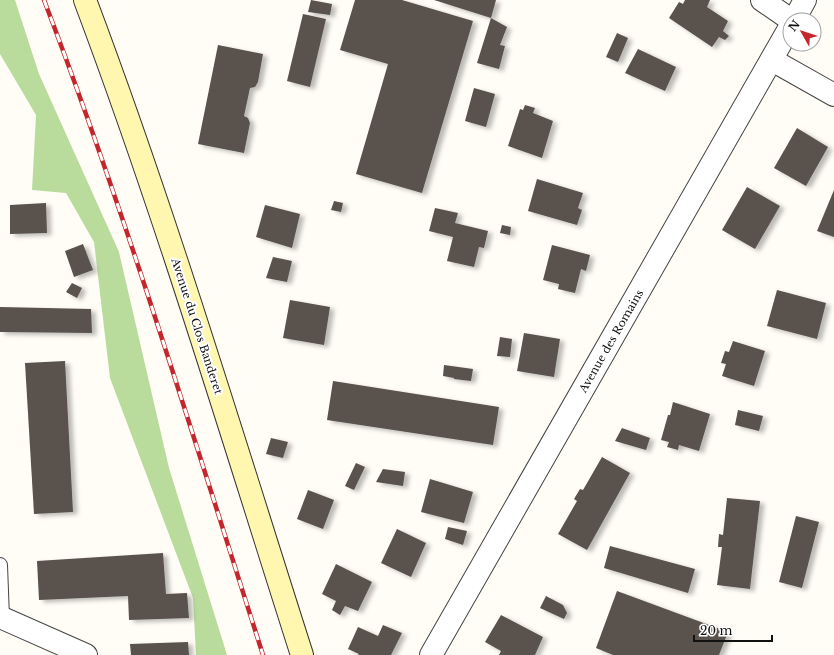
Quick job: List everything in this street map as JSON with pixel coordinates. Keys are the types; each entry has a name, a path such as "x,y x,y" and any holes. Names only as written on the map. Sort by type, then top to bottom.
{"main road":[{"name":"Avenue du Clos Banderet","path":"85,0 146,168 302,655"}],"street":[{"path":"762,0 782,13"},
{"path":"798,12 805,0"},
{"name":"Avenue des Romains","path":"431,655 782,42"},
{"path":"772,60 834,95"},
{"path":"1,618 86,655"}],"lane":[{"path":"0,565 1,618"}],"green space":[{"path":"0,0 15,0 39,74 119,252 169,468 227,655 196,655 193,598 110,378 94,242 66,193 32,190 36,115 0,54"}],"building":[{"path":"311,0 332,4 330,15 308,12"},
{"path":"355,0 402,0 473,21 422,193 356,174 388,64 340,50"},
{"path":"434,0 496,0 491,18"},
{"path":"685,0 710,0 707,7 728,21 723,31 729,36 725,40 719,37 712,47 669,18 679,2 683,4"},
{"path":"303,14 326,19 310,87 287,81"},
{"path":"491,18 507,27 500,45 505,46 499,69 477,63"},
{"path":"617,33 628,38 618,62 606,57"},
{"path":"218,45 263,54 258,82 255,87 250,88 244,116 248,118 250,123 244,153 198,144"},
{"path":"638,49 676,67 665,91 625,73"},
{"path":"474,88 495,94 486,127 465,121"},
{"path":"525,105 535,108 533,113 553,121 542,158 508,146 520,109 523,110"},
{"path":"797,128 828,147 806,186 774,168"},
{"path":"537,179 583,193 578,208 582,210 577,225 528,211"},
{"path":"747,187 780,206 755,249 722,230"},
{"path":"834,190 834,237 817,231"},
{"path":"334,201 343,203 341,212 331,210"},
{"path":"46,203 47,233 10,234 10,205"},
{"path":"265,205 300,214 292,248 256,237"},
{"path":"435,208 458,213 455,223 488,231 484,248 479,247 474,267 447,261 453,237 429,231"},
{"path":"502,225 511,227 510,235 500,233"},
{"path":"83,244 93,270 74,277 65,251"},
{"path":"552,245 590,255 586,271 581,269 575,293 558,289 559,284 543,280"},
{"path":"273,257 292,261 287,282 266,278"},
{"path":"72,283 82,288 77,298 66,292"},
{"path":"777,290 826,303 817,339 767,326"},
{"path":"290,300 330,307 324,345 283,338"},
{"path":"0,307 91,309 92,333 0,332"},
{"path":"524,333 560,339 554,377 517,371"},
{"path":"500,337 512,339 510,357 497,356"},
{"path":"733,341 765,351 754,386 722,376 726,364 721,363 725,351 729,352"},
{"path":"65,361 73,512 34,514 25,363"},
{"path":"444,365 473,369 471,381 443,376"},
{"path":"333,381 499,407 493,445 327,420"},
{"path":"673,402 710,414 699,451 679,445 678,450 667,447 669,442 661,440"},
{"path":"738,410 763,416 759,431 735,425"},
{"path":"622,428 650,438 646,450 615,441"},
{"path":"271,438 288,442 283,458 266,454"},
{"path":"602,457 630,473 587,550 558,534 577,501 574,499 580,489 583,490"},
{"path":"356,463 365,467 354,490 345,486"},
{"path":"383,469 405,472 403,486 376,482"},
{"path":"430,479 473,492 464,523 421,512"},
{"path":"308,490 334,500 323,529 297,519"},
{"path":"727,498 760,501 750,589 717,585 722,547 718,547 719,534 723,535"},
{"path":"796,516 819,522 802,588 779,582"},
{"path":"448,527 467,531 463,545 445,539"},
{"path":"397,529 426,543 411,577 381,563"},
{"path":"610,546 695,569 688,593 604,568"},
{"path":"163,553 166,594 187,593 189,618 129,620 128,596 39,600 37,561"},
{"path":"336,564 372,582 358,611 345,606 340,615 332,610 336,601 322,594"},
{"path":"617,591 728,632 719,655 613,655 596,648"},
{"path":"546,596 563,605 567,613 564,619 540,608"},
{"path":"501,615 543,637 535,655 499,655 501,651 485,642"},
{"path":"383,625 402,633 391,655 358,655 359,654 348,649 358,627 378,636"},
{"path":"188,642 189,655 131,655 130,644"}],"railway":[{"path":"44,0 131,244 185,408 263,655"}]}
